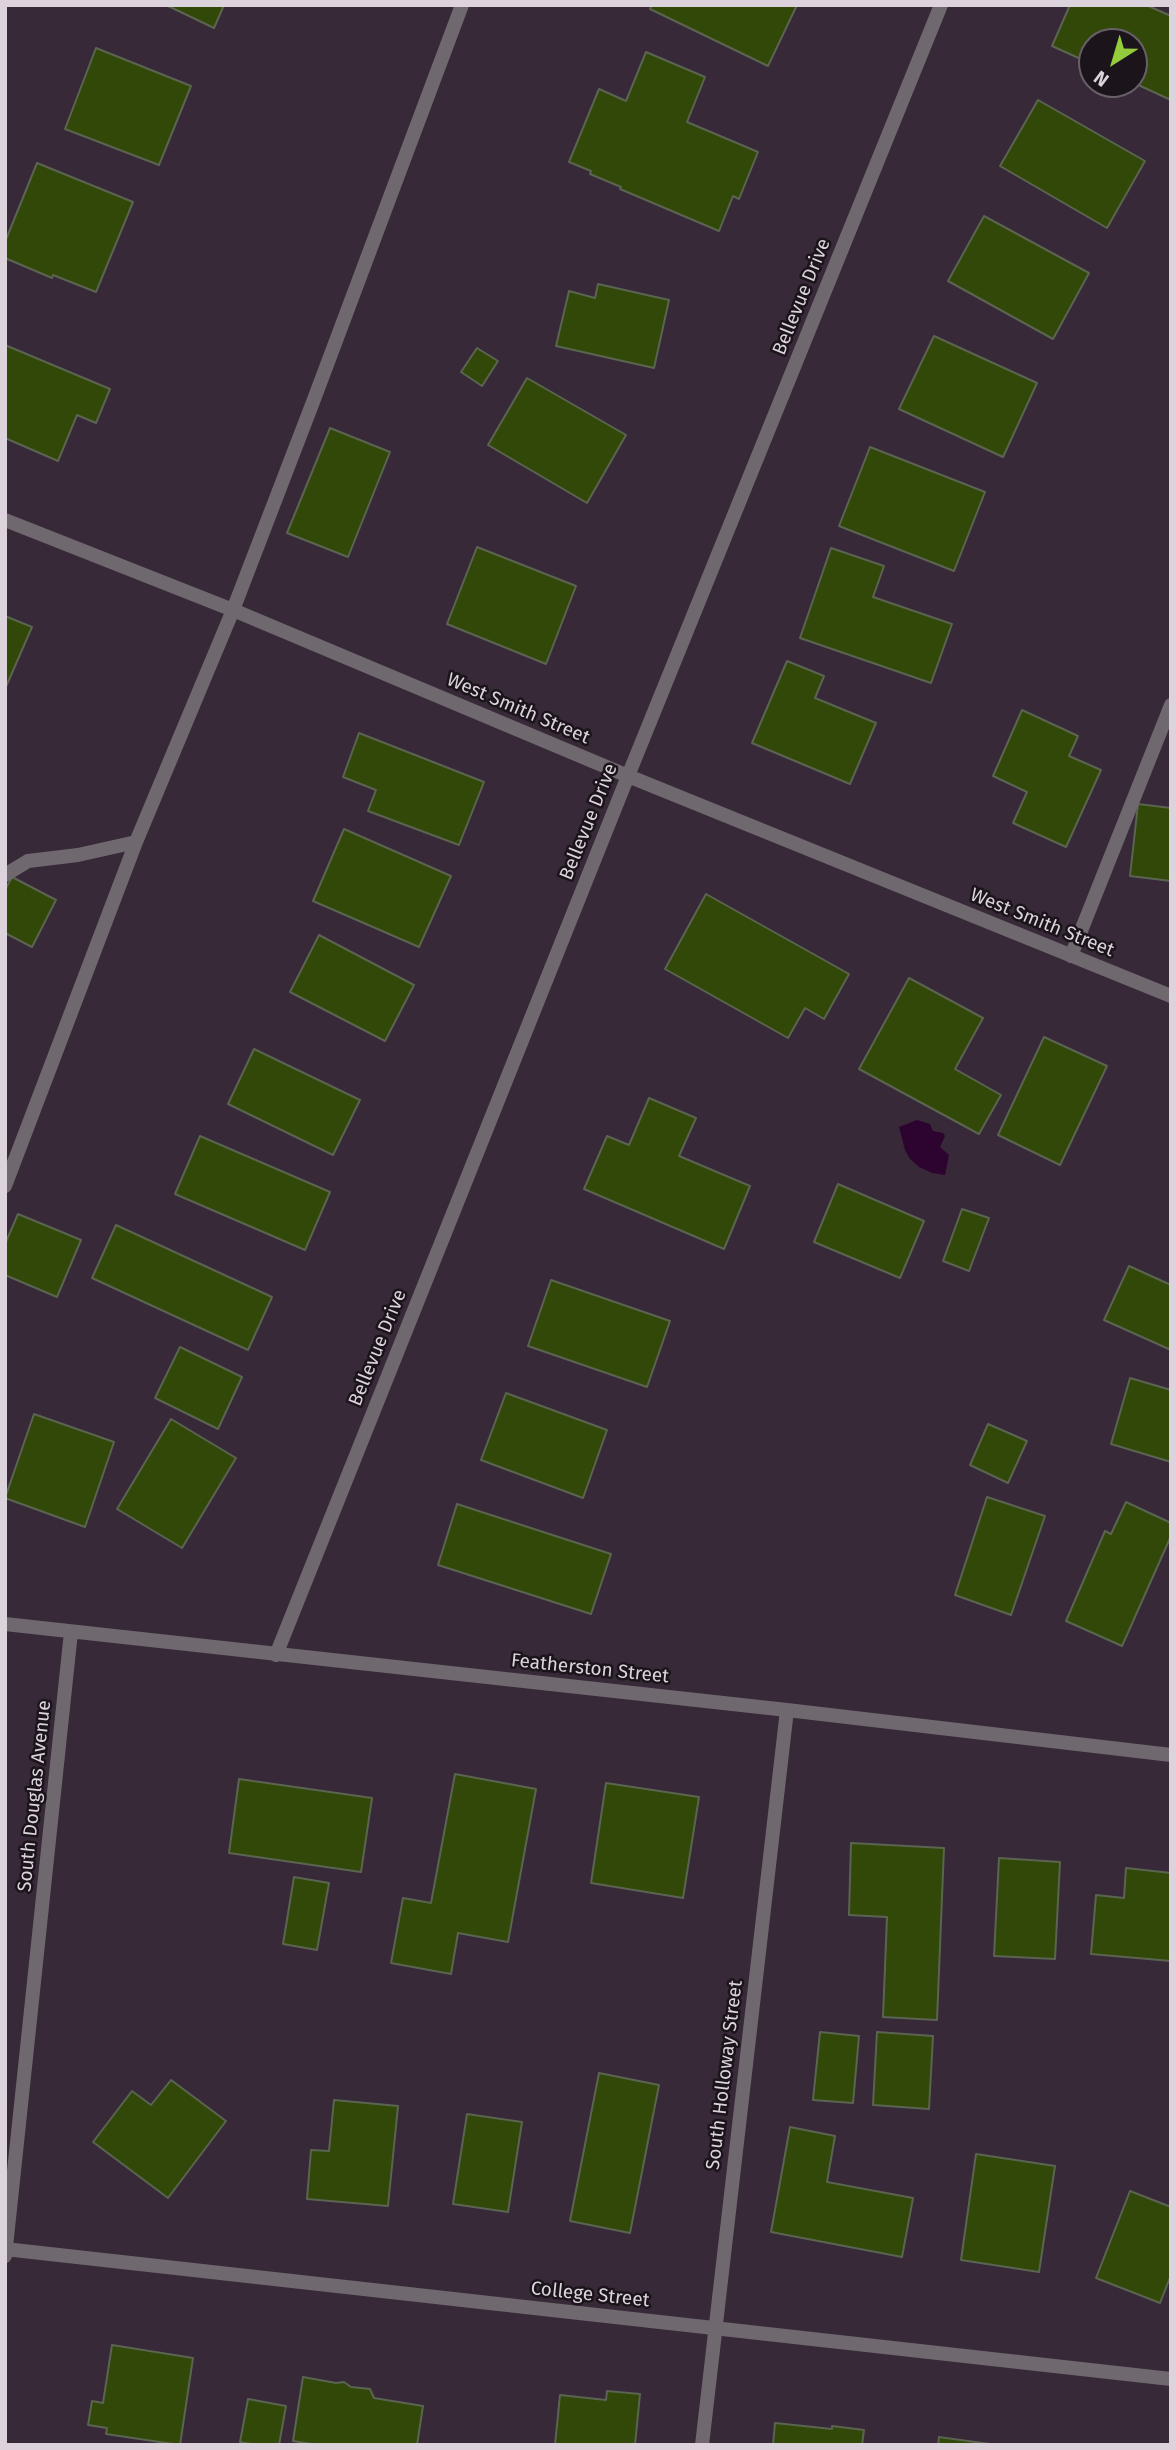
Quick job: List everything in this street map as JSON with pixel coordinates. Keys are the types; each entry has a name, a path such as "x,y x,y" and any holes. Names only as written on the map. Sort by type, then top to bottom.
{"street":[{"path":"5,1186 136,842 233,610 462,5"},
{"name":"Bellevue Drive","path":"276,1655 941,5"},
{"name":"West Smith Street","path":"5,520 233,610 628,776 1171,996"},
{"path":"1071,956 1171,705"},
{"path":"5,874 27,861 78,855 136,842"},
{"name":"Featherston Street","path":"5,1624 1171,1755"},
{"name":"South Douglas Avenue","path":"5,2256 71,1632"},
{"name":"South Holloway Street","path":"702,2445 788,1710"},
{"name":"College Street","path":"6,2249 1171,2378"}],"shaded area":[{"path":"917,1120 930,1124 933,1131 945,1136 940,1147 949,1155 945,1175 919,1167 905,1150 899,1127"}],"building":[{"path":"166,5 224,5 214,28"},
{"path":"652,5 797,5 768,66 650,9"},
{"path":"1070,5 1146,5 1171,16 1171,100 1148,89 1148,28 1078,28 1078,58 1052,46"},
{"path":"96,48 191,86 159,165 65,129"},
{"path":"646,52 705,77 687,122 758,152 739,199 733,196 719,231 620,189 621,187 590,174 591,171 569,162 599,89 626,101"},
{"path":"1038,100 1145,161 1107,228 1000,166"},
{"path":"37,163 133,202 96,292 53,275 52,278 5,258 5,242"},
{"path":"984,216 1089,273 1053,339 948,281"},
{"path":"598,284 669,300 654,368 556,346 569,291 595,298"},
{"path":"934,336 1037,383 1003,457 899,409"},
{"path":"5,345 110,389 96,423 77,415 58,461 5,438"},
{"path":"477,348 498,361 482,386 461,372"},
{"path":"527,378 626,435 587,503 488,445"},
{"path":"330,428 390,452 348,557 287,533"},
{"path":"870,447 985,492 954,571 839,526"},
{"path":"477,547 576,586 546,664 447,624"},
{"path":"831,548 884,566 873,597 952,624 931,683 800,638"},
{"path":"5,616 32,627 5,689"},
{"path":"787,661 824,676 815,698 876,723 850,784 752,743"},
{"path":"1022,710 1078,736 1069,756 1101,770 1066,847 1013,823 1027,792 993,776"},
{"path":"359,733 484,782 459,845 368,811 376,790 343,777"},
{"path":"1138,804 1171,808 1171,881 1130,876"},
{"path":"344,829 451,876 419,947 313,901"},
{"path":"12,877 56,900 32,947 5,933 5,890"},
{"path":"706,894 849,974 824,1019 805,1008 788,1038 665,969"},
{"path":"319,935 414,985 385,1041 290,992"},
{"path":"909,978 983,1018 955,1069 1001,1095 979,1134 859,1069"},
{"path":"1044,1037 1107,1066 1060,1165 998,1135"},
{"path":"254,1049 360,1100 333,1155 228,1104"},
{"path":"649,1098 696,1118 679,1156 750,1186 724,1249 584,1189 607,1136 629,1145"},
{"path":"200,1136 330,1192 305,1250 175,1194"},
{"path":"838,1184 924,1221 900,1278 814,1242"},
{"path":"962,1209 989,1218 969,1271 943,1261"},
{"path":"18,1214 81,1240 57,1297 5,1275 5,1244"},
{"path":"116,1225 272,1297 248,1350 92,1278"},
{"path":"1129,1266 1171,1285 1171,1350 1104,1320"},
{"path":"551,1280 670,1321 647,1387 528,1346"},
{"path":"180,1347 242,1377 218,1429 155,1398"},
{"path":"1130,1378 1171,1390 1171,1462 1111,1444"},
{"path":"506,1393 607,1430 583,1498 481,1460"},
{"path":"34,1414 114,1442 85,1527 5,1498"},
{"path":"171,1419 236,1458 182,1548 117,1509"},
{"path":"988,1424 1027,1441 1008,1483 970,1465"},
{"path":"987,1497 1045,1516 1011,1615 955,1595"},
{"path":"1126,1502 1171,1523 1171,1536 1122,1646 1066,1621 1105,1531 1111,1534"},
{"path":"457,1504 611,1554 591,1614 438,1565"},
{"path":"455,1774 536,1789 508,1942 458,1933 451,1974 391,1963 403,1898 431,1903"},
{"path":"239,1779 372,1798 361,1872 229,1853"},
{"path":"606,1783 699,1797 683,1898 591,1883"},
{"path":"851,1843 944,1848 937,2020 883,2017 887,1917 849,1915"},
{"path":"999,1858 1060,1862 1055,1959 994,1956"},
{"path":"1126,1868 1171,1873 1171,1961 1091,1954 1096,1895 1124,1898"},
{"path":"294,1877 329,1883 317,1950 283,1944"},
{"path":"820,2032 859,2036 853,2103 813,2100"},
{"path":"877,2032 933,2036 929,2109 873,2105"},
{"path":"599,2073 659,2085 630,2233 570,2221"},
{"path":"171,2080 226,2121 168,2198 93,2142 132,2091 151,2105"},
{"path":"334,2100 398,2106 388,2206 307,2199 311,2150 329,2151"},
{"path":"467,2114 522,2122 508,2212 453,2204"},
{"path":"790,2127 835,2136 827,2182 913,2198 902,2257 771,2232"},
{"path":"976,2154 1055,2166 1039,2272 961,2260"},
{"path":"1130,2191 1171,2207 1171,2275 1160,2303 1096,2278"},
{"path":"112,2345 193,2358 180,2445 106,2434 107,2428 88,2425 92,2401 103,2403"},
{"path":"303,2377 344,2382 351,2387 370,2389 374,2398 423,2406 417,2445 318,2445 293,2441"},
{"path":"607,2391 640,2394 635,2445 555,2445 560,2395 606,2400"},
{"path":"248,2399 286,2406 279,2445 240,2442"},
{"path":"775,2423 864,2430 862,2445 773,2445"},
{"path":"939,2437 997,2445 938,2445"}]}
